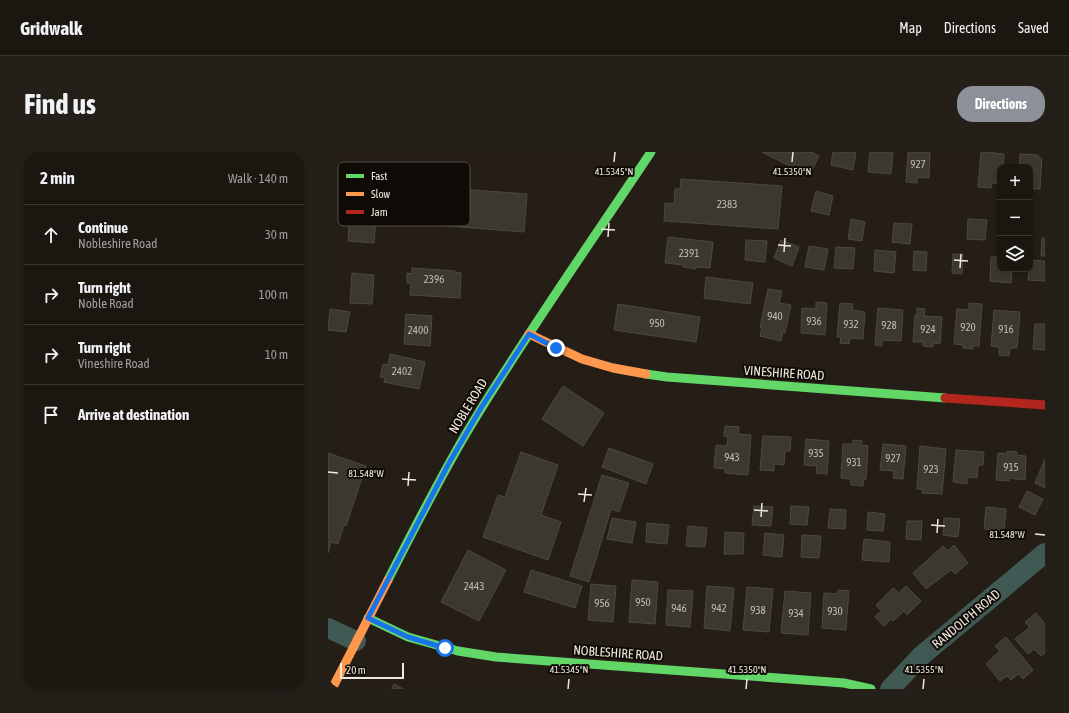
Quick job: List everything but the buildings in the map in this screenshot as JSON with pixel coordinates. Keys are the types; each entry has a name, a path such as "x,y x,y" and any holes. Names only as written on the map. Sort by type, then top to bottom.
{"street":[{"name":"NOBLE ROAD","path":"332,689 449,463 481,408 651,152"},
{"name":"VINESHIRE ROAD","path":"529,334 584,360 623,370 667,377 1045,405"},
{"name":"RANDOLPH ROAD","path":"890,689 921,656 1045,553"},
{"name":"NOBLESHIRE ROAD","path":"368,618 414,639 451,649 496,657 830,682 862,686 871,689"},
{"path":"328,628 356,641"}],"traffic: fast":[{"path":"388,580 440,480 473,422 538,320 651,152"},
{"path":"646,374 667,377 945,398"},
{"path":"368,618 408,637 458,651 496,657 844,683 871,689"}],"traffic: slow":[{"path":"529,334 582,359 613,368 646,374"},
{"path":"332,689 388,580"}],"traffic: jam":[{"path":"945,398 1045,405"}],"route":[{"path":"445,648 408,637 368,618 449,463 481,408 529,334 556,348"}]}
